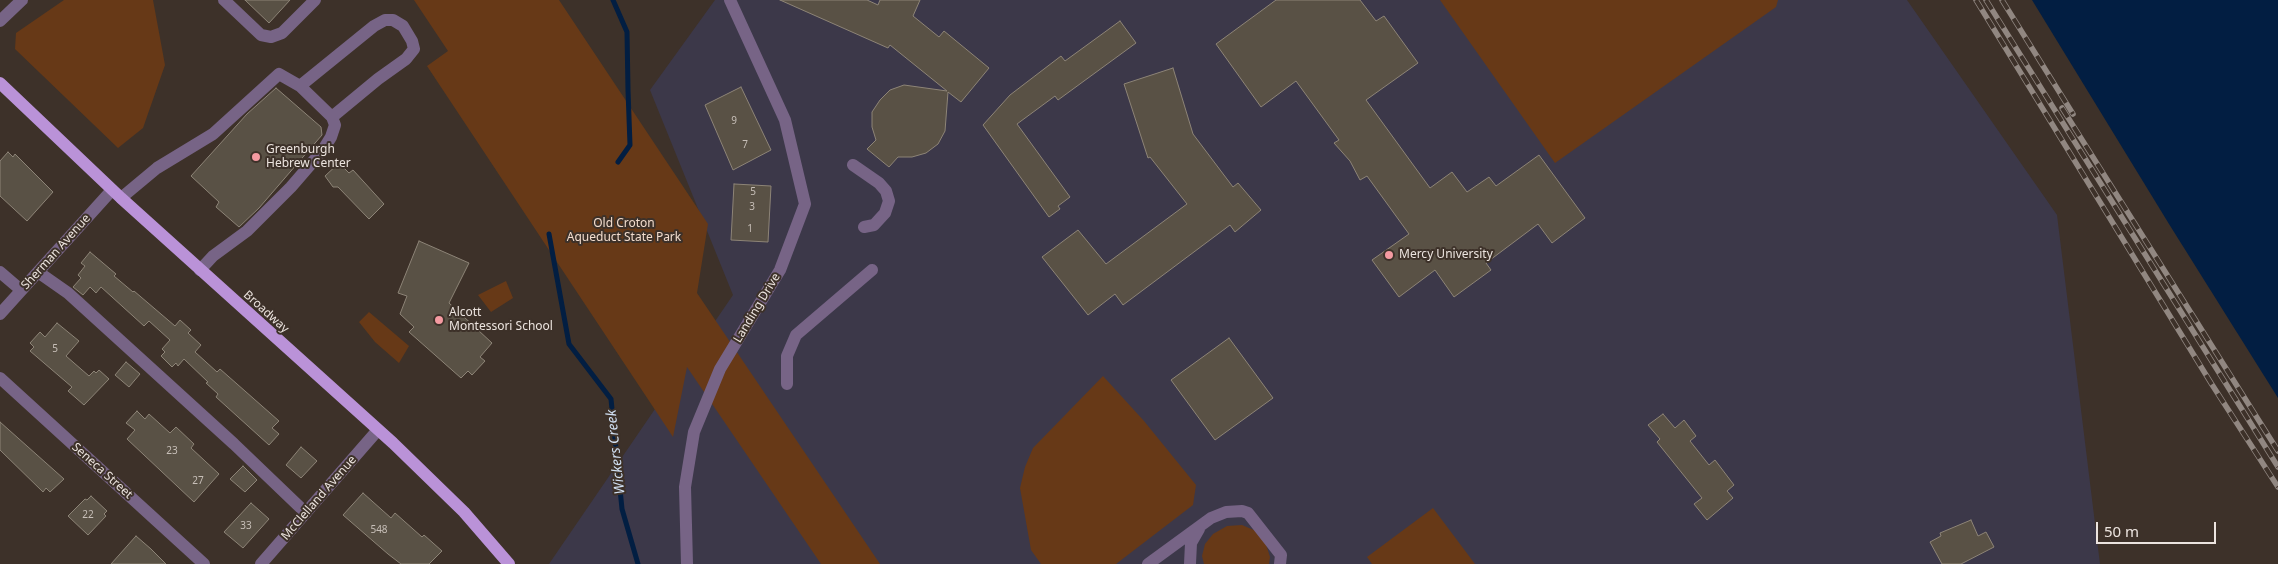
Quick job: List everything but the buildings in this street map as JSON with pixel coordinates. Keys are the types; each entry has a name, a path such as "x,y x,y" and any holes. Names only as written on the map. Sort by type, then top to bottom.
{"main road":[{"name":"Broadway","path":"0,83 116,194 393,444 464,512 509,564"}],"street":[{"path":"0,21 22,0"},
{"path":"224,0 261,34 272,37 282,33 315,0"},
{"name":"Landing Drive","path":"687,564 685,487 694,432 720,369 780,270 804,204 785,120 730,0"},
{"path":"200,270 213,256 247,231 291,187 323,150 332,136 335,125 332,117 300,86 374,26 385,20 393,20 403,26 412,41 414,49 406,59 332,117"},
{"name":"Sherman Avenue","path":"0,314 38,272 116,194 213,134 279,74 300,86"},
{"path":"853,165 879,183 886,191 889,201 885,213 874,225 864,227"},
{"path":"787,384 787,356 796,336 872,270"},
{"path":"0,272 22,290"},
{"path":"38,272 68,293 234,444 306,513"},
{"name":"Seneca Street","path":"0,378 204,564"},
{"name":"McClelland Avenue","path":"261,564 377,431"},
{"path":"1148,564 1184,537 1199,529 1211,518 1226,512 1248,514 1281,555 1280,564"},
{"path":"1190,564 1191,543 1199,529"}],"shaded area":[{"name":"Mercy University","path":"715,0 1907,0 2057,215 2100,564 549,564 733,295 650,90"}],"green space":[{"path":"64,0 153,0 165,65 143,128 118,148 15,49 16,33"},
{"name":"Old Croton Aqueduct State Park","path":"414,0 559,0 708,224 697,293 880,564 821,564 687,367 673,437 427,66 448,51"},
{"path":"1440,0 1778,0 1776,7 1555,163"},
{"path":"506,281 513,298 491,312 478,295"},
{"path":"369,312 409,346 399,363 375,342 359,322"},
{"path":"1103,376 1144,421 1196,485 1193,505 1116,564 1041,564 1031,550 1020,488 1025,467 1033,448"},
{"path":"1433,508 1475,564 1372,564 1367,557"},
{"path":"1242,525 1256,531 1265,541 1270,557 1269,564 1204,564 1202,556 1205,544 1213,534 1227,526"}],"water":[{"path":"2032,0 2278,0 2278,398 2169,224"}],"waterway":[{"name":"Wickers Creek","path":"613,0 627,32 630,145 618,162"},
{"name":"Wickers Creek","path":"549,234 569,344 611,399 622,509 638,564"}],"railway":[{"path":"1976,0 2211,383 2278,487"},
{"path":"1986,0 2278,467"},
{"path":"2002,0 2073,114"},
{"path":"2062,108 2278,451"}],"place":[{"name":"Greenburgh Hebrew Center","path":"256,157"},
{"name":"Mercy University","path":"1389,255"},
{"name":"Alcott Montessori School","path":"439,320"}]}
